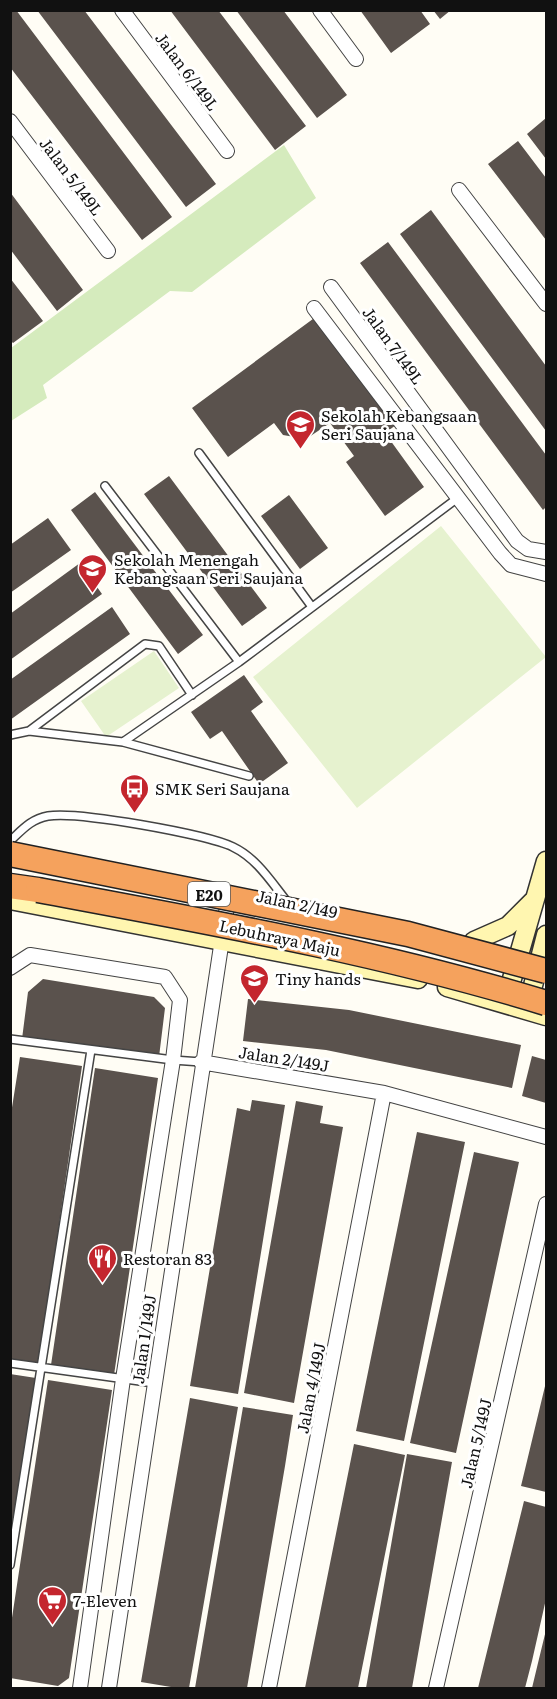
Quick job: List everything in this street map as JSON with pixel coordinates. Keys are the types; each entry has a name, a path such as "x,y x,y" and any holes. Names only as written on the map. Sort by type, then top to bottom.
{"highway":[{"name":"Lebuhraya Maju","path":"10,854 408,934 544,965"},
{"name":"Lebuhraya Maju","path":"10,886 369,956 468,979 536,1007"}],"main road":[{"name":"Jalan 2/149","path":"10,843 285,899 474,941 520,953 544,965"},
{"path":"505,1004 546,861"},
{"path":"474,941 508,926 538,894"},
{"path":"10,900 421,980 505,1004 536,1007 546,1016"},
{"path":"536,1007 544,965 546,935"}],"street":[{"name":"Jalan 6/149L","path":"122,10 227,151"},
{"path":"320,10 356,59"},
{"name":"Jalan 5/149L","path":"10,122 108,251"},
{"path":"459,190 546,304"},
{"name":"Jalan 7/149L","path":"332,287 517,541 528,549 546,552"},
{"path":"314,308 511,565 543,572"},
{"name":"Jalan 1/149J","path":"109,1689 201,1062 230,889"},
{"path":"10,968 30,955 165,977 180,1000 173,1060 123,1379 80,1689"},
{"name":"Jalan 2/149J","path":"201,1062 384,1093 546,1137"},
{"name":"Jalan 4/149J","path":"269,1689 384,1093"},
{"name":"Jalan 5/149J","path":"436,1689 546,1204"}],"lane":[{"path":"199,453 312,607"},
{"path":"105,486 239,662"},
{"path":"123,742 239,662 459,497"},
{"path":"29,731 145,644 159,646 192,695"},
{"path":"10,735 29,731 123,742 249,776"},
{"path":"10,843 30,822 48,816 75,815 200,836 234,847 256,863 285,899"},
{"name":"Jalan 2/149J","path":"10,1039 201,1062"},
{"path":"10,1565 91,1050"},
{"path":"10,1363 154,1383"}],"green space":[{"path":"284,145 316,198 192,292 170,291 43,385 47,398 11,421 11,348"},
{"path":"441,526 546,657 357,808 253,677"},
{"path":"154,651 179,688 106,737 81,701"}],"building":[{"path":"10,10 16,10 172,217 142,240 10,67"},
{"path":"37,10 84,10 216,184 186,207"},
{"path":"170,10 218,10 306,126 275,150"},
{"path":"236,10 283,10 347,95 317,118"},
{"path":"360,10 420,10 430,24 391,53"},
{"path":"433,10 451,10 440,19"},
{"path":"546,118 546,159 527,134"},
{"path":"518,141 546,178 546,240 488,164"},
{"path":"10,192 83,290 57,311 10,249"},
{"path":"431,210 546,366 546,431 400,234"},
{"path":"388,242 546,455 546,507 543,510 360,263"},
{"path":"10,278 43,321 13,343 10,340"},
{"path":"317,316 396,425 385,433 424,487 385,516 346,462 354,456 330,423 306,439 283,435 274,423 228,457 192,408"},
{"path":"169,476 267,608 242,626 144,494"},
{"path":"95,492 203,635 178,654 71,510"},
{"path":"289,495 328,548 300,569 261,516"},
{"path":"48,518 71,550 10,593 10,545"},
{"path":"80,563 102,594 10,660 10,614"},
{"path":"112,607 130,634 10,720 10,680"},
{"path":"244,675 263,702 251,711 288,763 259,784 222,731 210,739 191,712"},
{"path":"43,979 154,997 165,1008 159,1057 22,1039 28,992"},
{"path":"248,999 349,1010 521,1045 512,1088 326,1050 243,1041"},
{"path":"532,1056 546,1060 546,1103 522,1096"},
{"path":"20,1057 82,1066 39,1363 10,1359 10,1120"},
{"path":"95,1068 158,1078 114,1375 51,1365"},
{"path":"252,1100 285,1105 238,1394 190,1386 237,1108 250,1111"},
{"path":"296,1101 323,1106 320,1123 343,1127 294,1403 244,1393"},
{"path":"417,1132 465,1142 404,1441 356,1431"},
{"path":"474,1152 519,1162 456,1453 410,1443"},
{"path":"10,1374 36,1378 12,1544 10,1544"},
{"path":"48,1380 112,1390 69,1678 58,1686 10,1678 10,1631"},
{"path":"546,1382 546,1492 521,1486"},
{"path":"190,1398 238,1407 189,1688 177,1688 141,1682"},
{"path":"243,1407 293,1415 285,1466 247,1688 195,1688"},
{"path":"354,1444 405,1455 358,1688 305,1688"},
{"path":"407,1454 452,1462 412,1688 366,1688"},
{"path":"524,1501 546,1507 546,1599 532,1661 525,1688 478,1688"},
{"path":"546,1630 546,1688 532,1688 538,1663"}],"place":[{"name":"Sekolah Kebangsaan Seri Saujana","path":"300,450"},
{"name":"Sekolah Menengah Kebangsaan Seri Saujana","path":"93,594"},
{"name":"SMK Seri Saujana","path":"134,814"},
{"name":"Tiny hands","path":"254,1004"},
{"name":"Restoran 83","path":"102,1284"},
{"name":"7-Eleven","path":"52,1626"}]}
